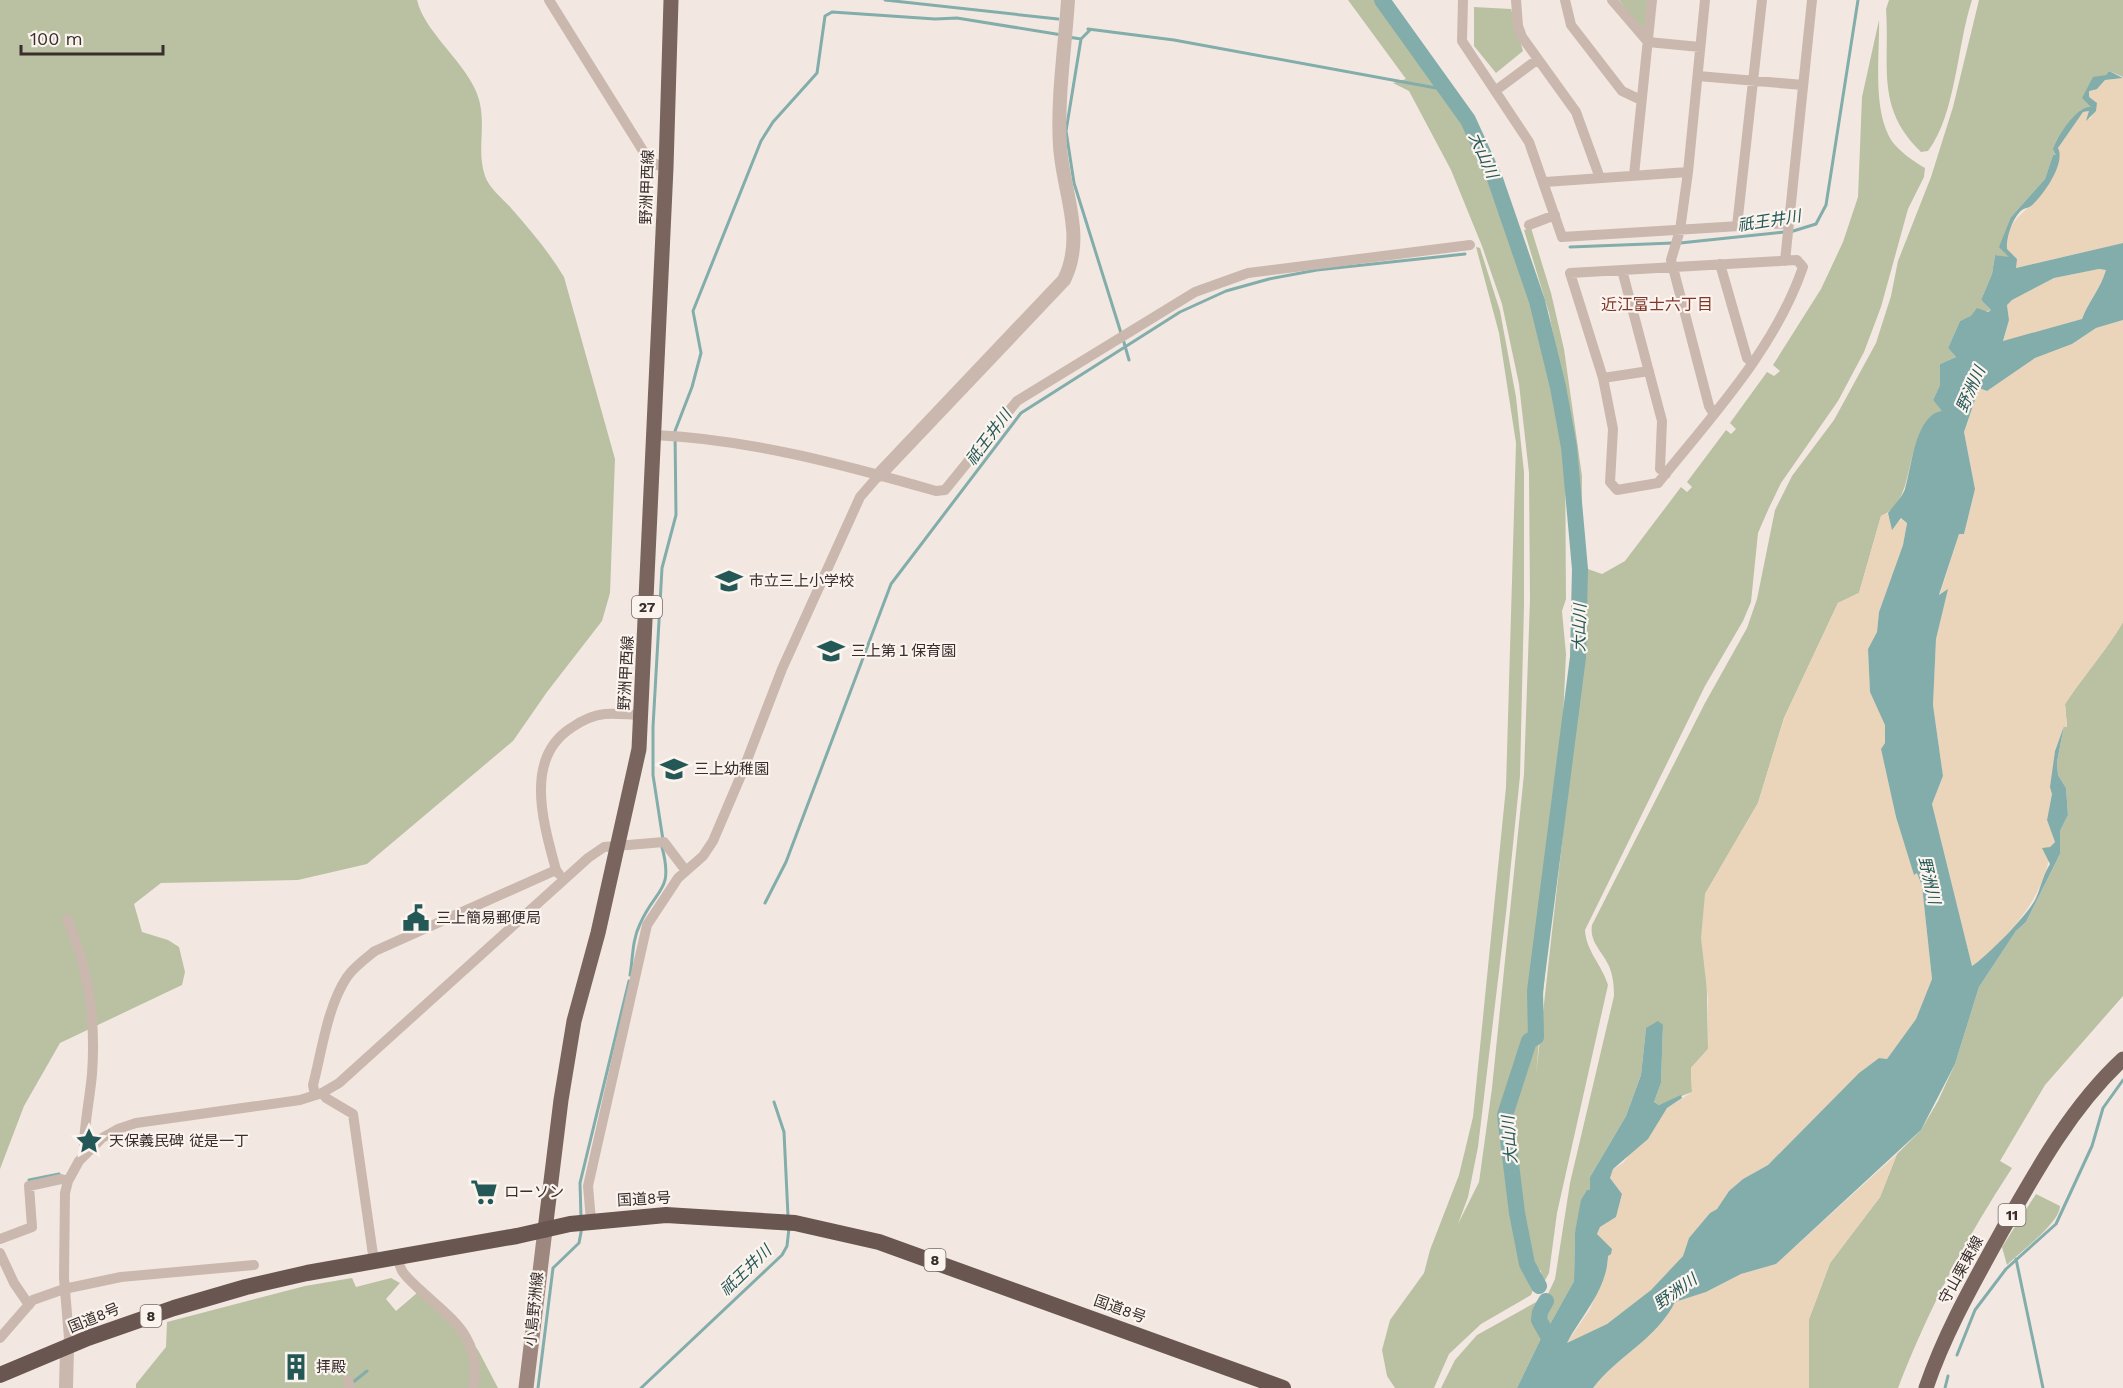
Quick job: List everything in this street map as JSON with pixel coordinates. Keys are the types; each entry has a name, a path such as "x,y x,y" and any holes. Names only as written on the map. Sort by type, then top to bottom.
{"highway":[{"name":"国道8号","path":"0,1375 67,1349 88,1338 209,1297 307,1273 591,1220 666,1210 795,1223 879,1242 1283,1388"}],"main road":[{"name":"野洲甲西線","path":"545,1230 561,1100 574,1021 598,933 639,749 666,168 671,0"},
{"name":"守山栗東線","path":"1926,1388 1955,1318 2024,1193 2072,1118 2123,1059"},
{"name":"小島野洲線","path":"526,1388 545,1230"}],"street":[{"path":"549,0 650,162 666,168"},
{"path":"591,1220 588,1186 647,925 678,878 703,856 713,840 742,773 782,669 860,497 1064,280 1070,268 1075,247 1071,203 1061,153 1060,116 1068,0"},
{"path":"1463,0 1462,41 1529,142 1545,182 1562,237 1789,223"},
{"path":"1516,0 1518,26 1538,59 1576,112 1599,178"},
{"path":"1565,0 1571,25 1593,54 1622,91 1641,100"},
{"path":"1612,0 1648,42 1700,47"},
{"path":"1634,176 1652,0"},
{"path":"1705,0 1688,172 1680,230 1671,260 1709,406 1714,414"},
{"path":"1737,226 1762,0"},
{"path":"1785,261 1812,0"},
{"path":"1495,91 1538,59"},
{"path":"1698,76 1803,85"},
{"path":"1545,182 1688,172"},
{"path":"1528,225 1555,215"},
{"path":"654,435 749,446 879,475 936,491 945,490 1017,401 1195,292 1248,273 1470,244"},
{"path":"1797,260 1803,267 1795,290 1752,362 1714,414 1658,483 1617,490 1610,482 1613,429 1603,378 1570,273 1785,261 1797,260"},
{"path":"1720,264 1746,358 1752,362"},
{"path":"1622,270 1662,421 1660,469 1666,474"},
{"path":"1603,378 1649,371"},
{"path":"564,879 555,870 542,814 540,792 544,766 551,747 565,731 582,720 603,714 642,715"},
{"path":"66,1388 69,1338 64,1289 65,1193 68,1181 88,1151 117,1129 136,1123 319,1094 339,1083 564,879 604,848 664,842 686,871"},
{"path":"374,1262 353,1114 319,1094 313,1085 335,1002 347,977 375,951 555,870"},
{"path":"67,919 84,966 90,1000 92,1072 84,1143 88,1151"},
{"path":"0,1239 33,1227 29,1186 61,1179 68,1181"},
{"path":"0,1253 14,1283 29,1305"},
{"path":"398,1257 403,1273 457,1325 473,1347 477,1371 474,1388"},
{"path":"0,1338 33,1300 64,1289 121,1277 254,1265"}],"green space":[{"path":"0,0 417,0 427,22 468,76 479,98 482,121 482,165 487,180 539,242 564,277 615,459 610,593 602,621 547,692 513,741 367,864 298,880 161,883 134,904 142,932 168,940 179,947 185,972 182,985 60,1043 24,1106 0,1169"},
{"path":"1348,0 1390,0 1446,80 1507,200 1531,269 1551,347 1565,443 1566,599 1562,611 1566,654 1558,827 1536,1075 1569,780 1575,482 1567,406 1549,313 1524,230 1531,228 1551,293 1564,349 1582,476 1581,559 1588,569 1602,574 1625,561 1681,487 1687,492 1692,487 1687,482 1726,430 1731,434 1736,429 1730,423 1767,372 1774,376 1780,371 1773,365 1821,289 1843,242 1858,197 1862,97 1879,20 1878,85 1887,133 1902,152 1925,168 1924,177 1908,209 1881,307 1864,352 1838,401 1781,483 1758,533 1751,602 1743,621 1705,686 1585,930 1588,945 1608,985 1557,1213 1549,1273 1543,1284 1541,1271 1535,1267 1525,1275 1533,1290 1531,1295 1481,1324 1449,1354 1434,1388 1395,1388 1387,1376 1382,1350 1390,1320 1424,1273 1430,1250 1459,1175 1473,1117 1506,787 1516,443 1499,333 1476,247 1480,248 1500,311 1516,397 1524,472 1524,605 1520,776 1506,913 1478,1147 1468,1197 1458,1224 1479,1182 1492,1088 1524,774 1530,599 1529,473 1519,384 1502,304 1482,246 1451,170 1409,91 1393,83 1406,79"},
{"path":"1619,0 1650,0 1646,32 1641,29"},
{"path":"1889,0 1972,0 1945,118 1928,151 1921,152 1906,136 1891,102 1887,68 1886,9"},
{"path":"1979,0 2123,0 2123,77 2109,71 2088,102 2092,108 2081,110 2056,150 2056,155 2053,155 2045,179 2011,217 2010,258 1995,255 1992,274 1981,300 1991,310 1960,321 1948,348 1956,357 1940,364 1940,385 1933,400 1943,411 1917,443 1901,496 1890,511 1881,516 1859,593 1838,603 1784,718 1758,803 1705,894 1708,1049 1691,1068 1692,1092 1659,1105 1654,1102 1661,1083 1663,1025 1646,1028 1641,1075 1626,1116 1590,1177 1590,1190 1575,1232 1574,1281 1549,1326 1543,1316 1548,1300 1537,1306 1545,1330 1517,1388 1441,1388 1455,1360 1477,1335 1547,1296 1555,1279 1570,1183 1614,996 1610,970 1594,942 1592,925 1705,703 1747,628 1757,599 1775,510 1792,476 1834,420 1876,343 1891,296 1898,261 1931,177 1953,107"},
{"path":"1474,7 1511,9 1523,51 1496,73 1474,46"},
{"path":"2123,622 2123,996 2045,1085 2000,1161 2012,1168 1949,1275 1898,1388 1809,1388 1809,1319 1830,1263 1880,1197 1897,1154 1921,1130 1938,1101 1955,1064 1979,987 2016,931 2026,922 2060,854 2060,831 2068,815 2066,788 2058,775 2057,762 2064,726 2067,726 2065,704"},
{"path":"2036,1194 2060,1206 2058,1213 2047,1229 2007,1265 2002,1247"},
{"path":"352,1278 356,1287 391,1278 400,1283 386,1299 396,1311 417,1293 450,1319 478,1350 498,1388 136,1388 136,1384 166,1347 167,1322 305,1286"}],"sand":[{"path":"2123,78 2123,243 2016,268 2006,245 2011,227 2045,188 2059,147 2070,129 2083,112 2089,111 2088,119 2091,118 2093,112 2088,91 2097,89 2105,80"},
{"path":"2099,269 2106,270 2082,319 2003,342 2009,320 2007,305 2012,300 2054,278"},
{"path":"2123,320 2123,622 2065,704 2067,727 2064,727 2055,751 2052,794 2047,820 2055,842 2050,847 2043,881 2024,914 2012,929 1972,966 1932,804 1943,776 1933,705 1936,639 1947,590 1939,597 1959,534 1964,534 1975,489 1964,432 1979,388 1987,391 2035,358 2072,344 2096,328"},
{"path":"1888,513 1892,529 1902,518 1907,522 1903,545 1879,612 1877,632 1868,649 1870,692 1885,724 1885,743 1881,749 1896,817 1914,874 1917,872 1922,886 1932,979 1916,1019 1887,1059 1879,1058 1859,1073 1768,1165 1743,1179 1729,1191 1717,1209 1710,1213 1689,1238 1683,1256 1651,1290 1607,1324 1566,1344 1590,1309 1608,1263 1608,1256 1597,1234 1600,1227 1616,1217 1622,1194 1610,1178 1613,1169 1623,1163 1667,1108 1692,1092 1691,1068 1708,1049 1708,999 1701,938 1705,894 1758,803 1784,718 1838,603 1859,593 1881,516"},
{"path":"1897,1154 1880,1197 1830,1263 1809,1319 1809,1388 1593,1388 1613,1366 1657,1327 1674,1302 1706,1292 1741,1274 1776,1264"}],"water":[{"name":"野洲川","path":"2109,71 2123,78 2105,80 2097,89 2089,91 2089,97 2097,103 2096,111 2086,121 2089,111 2083,112 2058,148 2059,162 2052,179 2036,201 2016,217 2009,233 2007,249 2017,259 2016,268 2123,243 2123,320 2096,328 2072,344 2035,358 1987,391 1979,388 1964,432 1975,489 1964,534 1959,534 1939,595 1948,589 1936,639 1933,705 1943,776 1932,804 1972,966 1997,945 2032,905 2050,864 2042,848 2050,847 2055,842 2047,820 2052,794 2050,787 2055,751 2064,726 2057,762 2058,775 2066,788 2068,815 2060,831 2060,854 2026,922 2016,931 1979,987 1955,1064 1921,1130 1776,1264 1741,1274 1706,1292 1675,1302 1658,1327 1613,1366 1593,1388 1517,1388 1545,1330 1537,1306 1544,1305 1544,1322 1549,1326 1574,1281 1575,1232 1581,1200 1587,1190 1590,1190 1590,1177 1626,1116 1641,1075 1646,1028 1658,1021 1663,1025 1661,1083 1654,1102 1659,1105 1681,1095 1682,1098 1667,1108 1648,1139 1613,1169 1610,1178 1622,1194 1616,1217 1600,1227 1597,1234 1612,1249 1611,1254 1608,1256 1607,1268 1598,1291 1567,1343 1607,1324 1651,1290 1683,1256 1689,1238 1710,1213 1717,1209 1729,1191 1743,1179 1768,1165 1859,1073 1879,1058 1887,1059 1916,1019 1932,979 1922,886 1917,873 1914,875 1896,817 1881,749 1885,743 1885,725 1870,692 1868,649 1877,632 1879,612 1903,545 1907,523 1901,518 1892,530 1888,513 1905,489 1920,432 1933,415 1942,411 1933,400 1940,385 1940,364 1956,357 1948,348 1960,321 1971,316 1977,308 1988,312 1991,310 1981,300 1992,274 1995,255 2009,257 1999,247 2011,217 2045,179 2053,155 2056,155 2053,149 2068,123 2079,111 2091,107 2082,98 2093,77 2106,75","holes":["2099,269 2106,270 2082,319 2003,341 2009,320 2007,305 2012,300 2054,278"]}],"waterway":[{"path":"885,0 1058,19"},
{"name":"大山川","path":"1382,0 1468,120 1495,179 1537,301 1558,387 1569,447 1580,569 1578,657 1535,991 1536,1037 1529,1041 1505,1115 1517,1213 1527,1264 1539,1286"},
{"name":"祇王井川","path":"1790,232 1816,224 1826,205 1858,0"},
{"path":"663,840 653,775 653,727 662,568 676,515 675,431 692,387 701,353 693,311 761,141 773,122 817,73 825,16 832,12 935,19 957,18 1062,35"},
{"path":"1088,29 1174,40 1447,90"},
{"path":"1090,30 1081,39 1066,131 1074,183 1121,333"},
{"path":"1068,37 1081,39"},
{"name":"祇王井川","path":"1680,243 1784,232"},
{"name":"祇王井川","path":"1570,247 1673,243"},
{"name":"祇王井川","path":"765,903 786,862 891,584 1021,413 1180,312 1226,291 1269,279 1317,270 1465,254"},
{"name":"祇王井川","path":"1123,339 1129,360"},
{"path":"630,975 637,930 665,882 662,847"},
{"path":"581,1217 580,1183 629,981"},
{"path":"1957,1355 1975,1310 2006,1269 2056,1224 2092,1146 2103,1108 2123,1080"},
{"name":"祇王井川","path":"774,1102 784,1132 788,1216"},
{"path":"29,1180 59,1174"},
{"path":"538,1388 553,1268 579,1243 582,1227"},
{"name":"祇王井川","path":"641,1388 782,1255 787,1246 789,1228"},
{"path":"2016,1259 2043,1388"},
{"name":"大山川","path":"1540,1388 1547,1351 1552,1343 1539,1320 1540,1312 1546,1301"},
{"path":"352,1383 367,1371"},
{"path":"1945,1388 1948,1376"}],"place":[{"name":"市立三上小学校","path":"729,581"},
{"name":"三上第１保育園","path":"831,651"},
{"name":"三上幼稚園","path":"674,769"},
{"name":"三上簡易郵便局","path":"416,918"},
{"name":"天保義民碑 従是一丁","path":"89,1141"},
{"name":"ローソン","path":"484,1192"},
{"name":"拝殿","path":"296,1367"}],"district":[{"name":"近江富士六丁目","path":"1657,304"}]}
